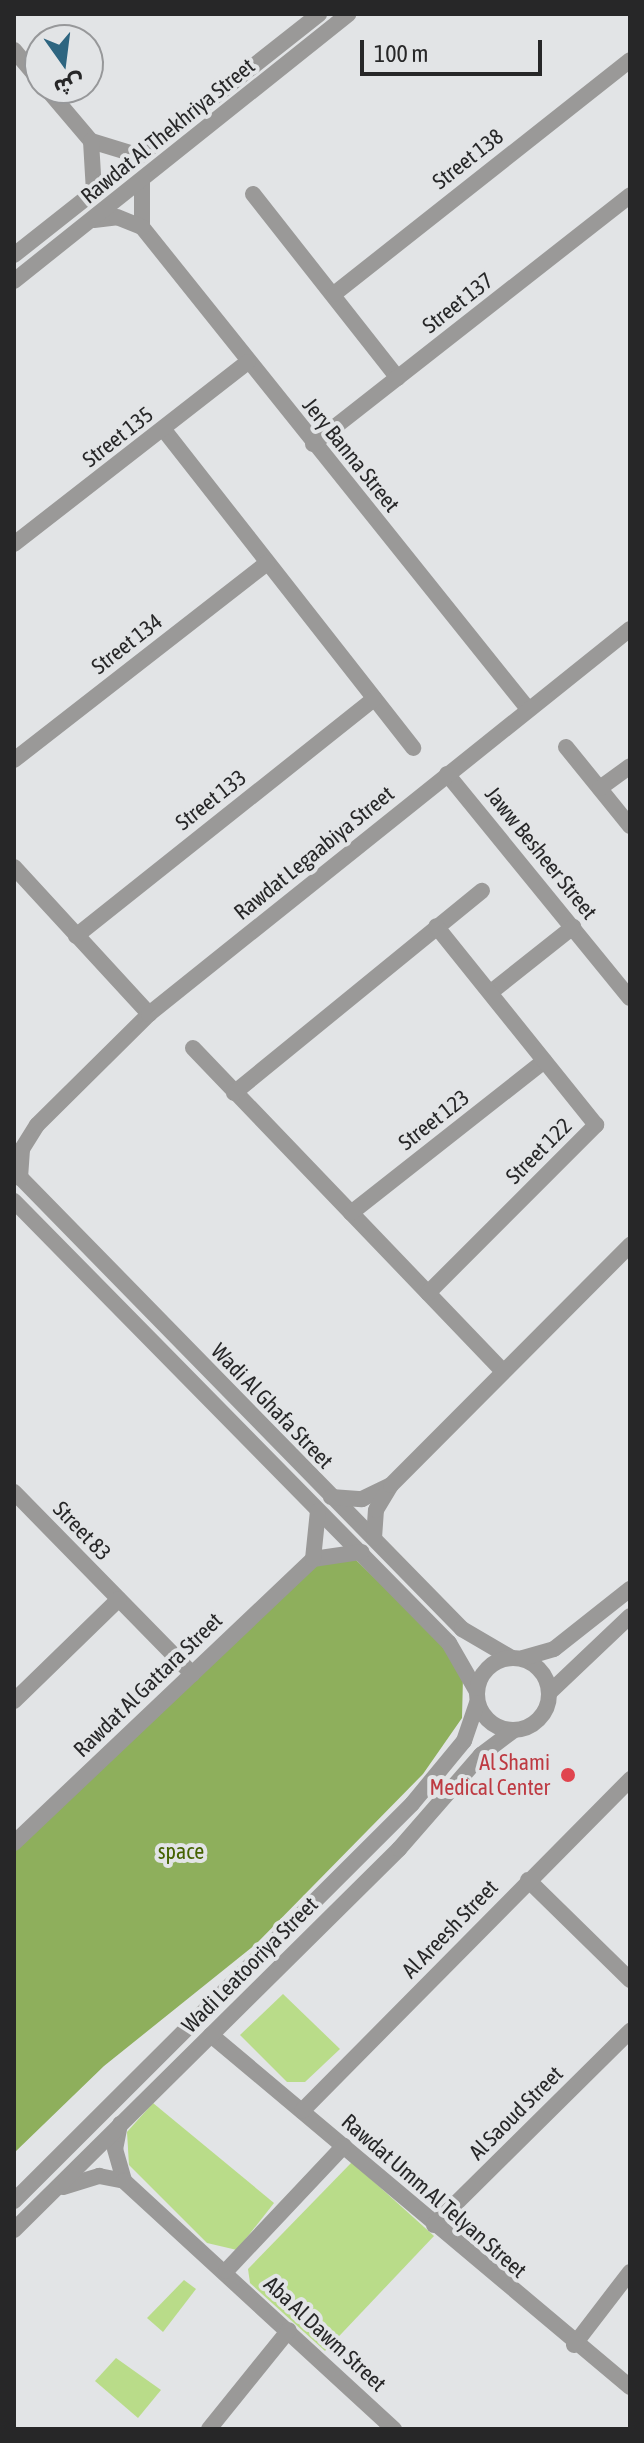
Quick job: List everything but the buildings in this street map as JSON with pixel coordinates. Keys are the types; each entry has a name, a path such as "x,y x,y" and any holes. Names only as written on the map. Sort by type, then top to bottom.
{"street":[{"name":"Rawdat Al Thekhriya Street","path":"14,255 319,14"},
{"name":"Rawdat Al Thekhriya Street","path":"14,281 348,14"},
{"name":"Street 138","path":"334,294 630,60"},
{"path":"60,104 91,141 140,156"},
{"path":"91,141 94,192"},
{"path":"89,222 117,217 142,227 142,181"},
{"path":"253,194 398,378"},
{"name":"Street 137","path":"313,444 630,195"},
{"name":"Jery Banna Street","path":"142,227 528,709"},
{"name":"Street 135","path":"14,544 248,362"},
{"path":"164,430 413,748"},
{"name":"Street 134","path":"14,760 267,563"},
{"name":"Rawdat Legaabiya Street","path":"17,1174 22,1149 37,1125 149,1014 630,629"},
{"name":"Street 133","path":"76,936 374,699"},
{"path":"566,747 630,826"},
{"path":"600,788 630,766"},
{"name":"Jaww Besheer Street","path":"447,774 630,998"},
{"path":"14,867 149,1014"},
{"path":"234,1093 482,891"},
{"name":"Street 122","path":"428,1293 596,1125 436,926"},
{"path":"491,992 573,927"},
{"path":"193,1048 503,1371"},
{"name":"Street 123","path":"351,1213 544,1061"},
{"name":"Rawdat Legaabiya Street","path":"14,1134 37,1125"},
{"name":"Wadi Al Ghafa Street","path":"17,1174 462,1629 516,1658"},
{"name":"Wadi Al Ghafa Street","path":"14,1201 449,1643 477,1696"},
{"path":"374,1538 376,1510 391,1485 630,1245"},
{"path":"331,1497 362,1499 391,1485"},
{"name":"Street 83","path":"14,1492 192,1674"},
{"path":"318,1511 313,1559 361,1552"},
{"name":"Rawdat Al Gattara Street","path":"14,1843 313,1559"},
{"path":"630,1589 554,1649 487,1668 477,1696 491,1723 514,1730 536,1723 550,1692 630,1616"},
{"path":"14,1701 119,1599"},
{"path":"516,1658 542,1671 550,1692"},
{"name":"Wadi Leatooriya Street","path":"14,2201 412,1804 464,1741 477,1696"},
{"name":"Wadi Leatooriya Street","path":"14,2230 399,1849 481,1755 514,1730"},
{"name":"Al Areesh Street","path":"302,2111 630,1779"},
{"path":"528,1880 630,1980"},
{"name":"Al Saoud Street","path":"434,2225 630,2031"},
{"name":"Rawdat Umm Al Telyan Street","path":"211,2035 574,2345 630,2387"},
{"path":"55,2190 99,2176 124,2181 115,2149 120,2124"},
{"path":"226,2271 344,2146"},
{"name":"Aba Al Dawm Street","path":"124,2181 226,2271 394,2429"},
{"path":"574,2345 630,2272"},
{"path":"209,2429 289,2330"}],"green space":[{"name":"space","path":"356,1560 447,1648 463,1677 462,1718 423,1774 256,1944 104,2066 14,2153 14,1851 318,1564"},
{"path":"283,1994 340,2049 305,2082 287,2082 240,2035"},
{"path":"153,2103 274,2203 237,2250 207,2243 129,2165 127,2132"},
{"path":"352,2162 434,2236 325,2351 250,2283 248,2269"},
{"path":"184,2280 196,2289 163,2332 147,2318"},
{"path":"116,2358 161,2390 138,2418 95,2381"}],"place":[{"name":"Al Shami Medical Center","path":"568,1775"}]}
